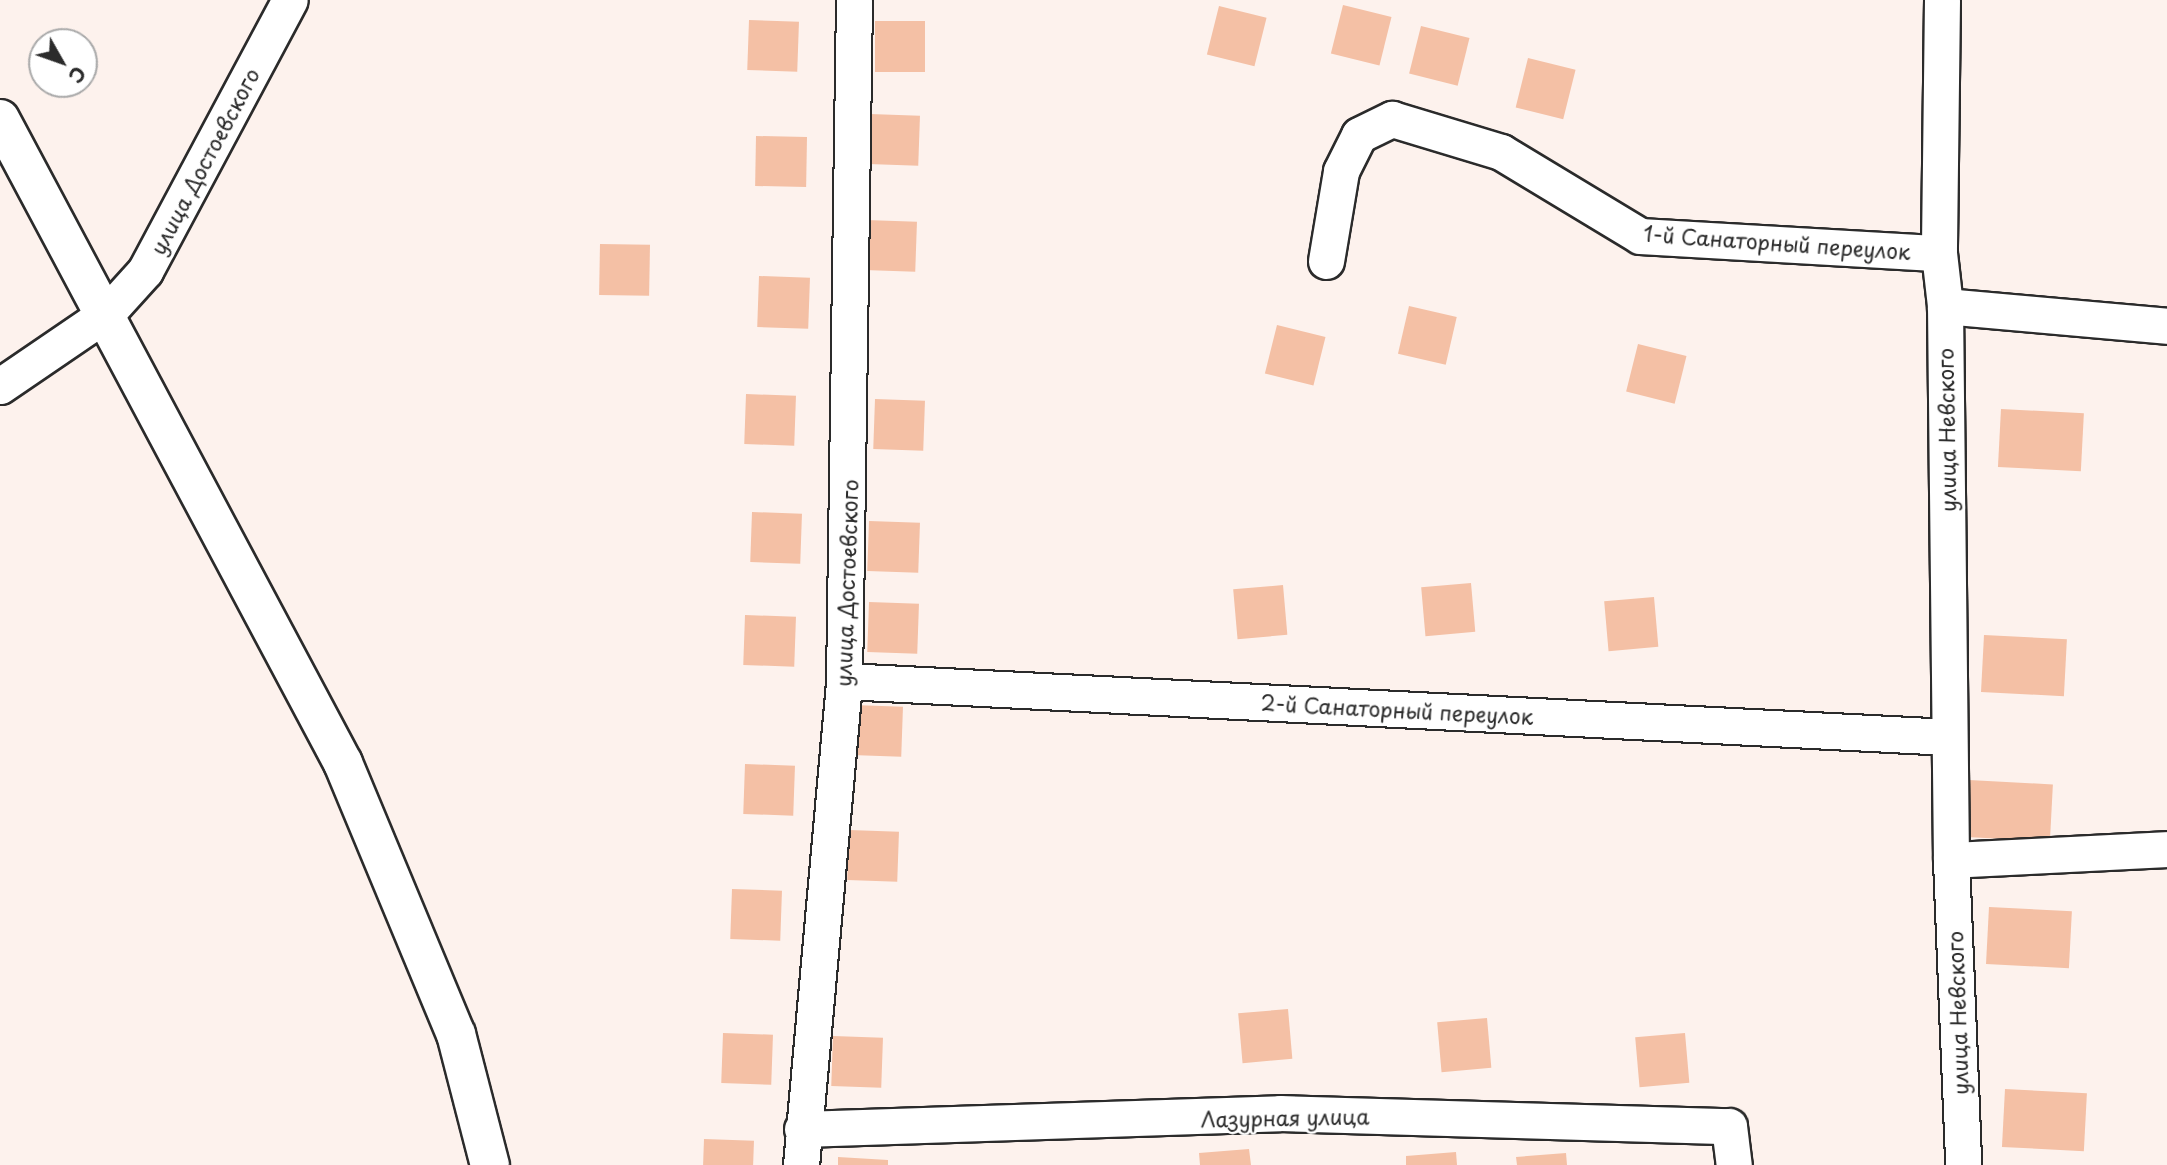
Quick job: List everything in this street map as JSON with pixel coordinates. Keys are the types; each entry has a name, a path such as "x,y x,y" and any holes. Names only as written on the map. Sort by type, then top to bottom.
{"street":[{"name":"улица Достоевского","path":"0,386 107,313 145,271 290,0"},
{"name":"улица Достоевского","path":"801,1165 802,1129 844,681 854,0"},
{"name":"улица Невского","path":"1942,0 1939,253 1945,306 1951,860 1963,1165"},
{"path":"0,119 107,313 343,763 456,1034 490,1165"},
{"name":"1-й Санаторный переулок","path":"1326,261 1341,172 1359,135 1392,119 1501,152 1640,236 1939,253"},
{"path":"1945,306 2167,326"},
{"name":"2-й Санаторный переулок","path":"844,681 1949,737"},
{"path":"1951,860 2167,849"},
{"name":"Лазурная улица","path":"802,1129 1280,1113 1729,1126 1734,1165"}],"building":[{"path":"1343,5 1392,17 1379,66 1331,54"},
{"path":"1219,6 1267,18 1254,66 1207,55"},
{"path":"749,20 799,22 797,72 747,70"},
{"path":"875,21 925,21 925,72 875,72"},
{"path":"1421,26 1470,38 1458,86 1409,74"},
{"path":"1528,58 1576,70 1563,119 1516,107"},
{"path":"870,114 920,116 918,166 868,164"},
{"path":"756,136 807,137 806,187 755,186"},
{"path":"866,220 917,222 915,272 864,270"},
{"path":"600,244 650,245 649,296 599,295"},
{"path":"759,276 810,278 808,329 757,327"},
{"path":"1409,306 1457,317 1446,365 1398,354"},
{"path":"1277,325 1326,337 1313,386 1265,374"},
{"path":"1638,344 1687,356 1675,404 1626,392"},
{"path":"746,394 796,396 794,446 744,444"},
{"path":"875,399 925,401 923,451 873,449"},
{"path":"2001,409 2084,413 2081,471 1998,467"},
{"path":"752,512 802,514 800,564 750,562"},
{"path":"869,521 920,523 918,573 867,571"},
{"path":"1471,583 1475,632 1425,636 1421,587"},
{"path":"1283,585 1287,635 1238,639 1233,589"},
{"path":"1654,597 1658,647 1609,651 1604,601"},
{"path":"869,602 919,604 917,654 867,652"},
{"path":"745,615 796,617 794,667 743,665"},
{"path":"1984,635 2067,639 2064,696 1981,692"},
{"path":"853,705 903,707 901,757 851,755"},
{"path":"745,764 795,766 793,816 743,814"},
{"path":"1969,780 2053,784 2050,841 1966,837"},
{"path":"849,830 899,832 897,882 847,880"},
{"path":"732,889 782,891 780,941 730,939"},
{"path":"1989,907 2072,911 2069,968 1986,964"},
{"path":"1288,1009 1292,1059 1243,1063 1238,1013"},
{"path":"1487,1018 1491,1068 1442,1072 1437,1022"},
{"path":"723,1033 773,1035 771,1085 721,1083"},
{"path":"1685,1033 1689,1083 1640,1087 1635,1037"},
{"path":"833,1036 883,1038 881,1088 831,1086"},
{"path":"2005,1089 2087,1093 2084,1151 2002,1147"},
{"path":"704,1139 754,1141 753,1165 703,1165"},
{"path":"1249,1149 1251,1165 1200,1165 1199,1153"},
{"path":"1456,1152 1457,1165 1406,1165 1406,1156"},
{"path":"1566,1153 1567,1165 1517,1165 1516,1157"},
{"path":"838,1157 888,1160 888,1165 838,1165"}]}
